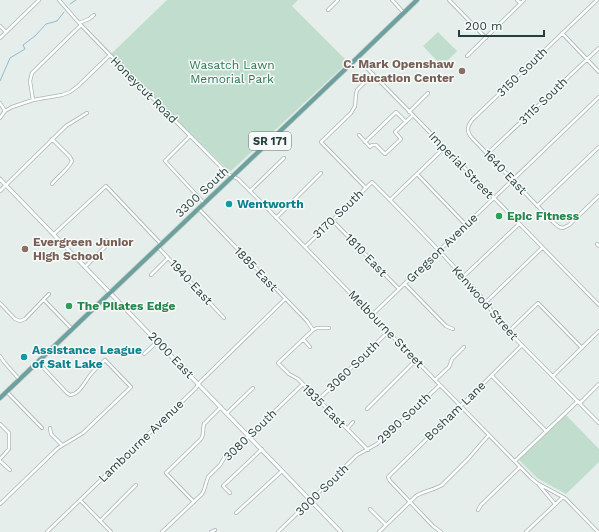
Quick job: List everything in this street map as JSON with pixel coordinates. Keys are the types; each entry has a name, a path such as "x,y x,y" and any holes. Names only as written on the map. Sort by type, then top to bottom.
{"main road":[{"name":"3300 South","path":"0,398 417,0"}],"street":[{"path":"0,38 39,0"},
{"name":"Honeycut Road","path":"59,0 110,55 228,174 233,177"},
{"path":"328,10 338,0"},
{"path":"392,0 404,13"},
{"path":"449,0 486,38"},
{"path":"517,0 520,3"},
{"path":"467,56 524,0"},
{"name":"3150 South","path":"467,129 473,119 597,0"},
{"path":"33,100 30,81 32,72 80,24 94,15"},
{"path":"0,26 6,32"},
{"path":"562,33 599,72"},
{"name":"3115 South","path":"488,154 599,48"},
{"path":"0,118 5,111 12,107 33,100 62,95 70,92 110,55"},
{"name":"Imperial Street","path":"357,58 599,305"},
{"path":"366,188 321,142 351,113 355,106 357,90 373,74"},
{"path":"409,112 428,93"},
{"name":"Gregson Avenue","path":"372,315 599,97"},
{"path":"0,103 5,111"},
{"path":"365,142 396,112 406,122"},
{"path":"0,191 69,123 87,113"},
{"path":"359,135 370,147 372,145 376,145 385,154 401,139 395,132 413,116"},
{"name":"1640 East","path":"467,129 471,137 559,227 563,228 570,223 599,196"},
{"path":"190,136 165,161 204,203"},
{"path":"52,139 72,158 69,167 52,184"},
{"path":"537,206 599,147"},
{"path":"390,200 444,148"},
{"path":"250,191 284,158"},
{"path":"276,218 321,173"},
{"path":"417,174 466,224"},
{"name":"Melbourne Street","path":"233,177 238,179 250,191 537,483 555,504"},
{"name":"2000 East","path":"0,179 341,532"},
{"name":"3170 South","path":"305,247 372,182"},
{"name":"Kenwood Street","path":"372,182 464,277 486,302 495,317 508,332 579,402 599,424"},
{"path":"54,234 106,186 161,244"},
{"name":"1885 East","path":"199,209 308,321 313,330"},
{"name":"1810 East","path":"332,220 399,289"},
{"path":"464,277 519,224"},
{"path":"85,266 105,247 107,240"},
{"name":"1940 East","path":"158,247 224,318"},
{"path":"486,302 542,248"},
{"path":"151,275 168,258"},
{"path":"405,284 446,326 453,329"},
{"path":"0,303 15,319 20,321 25,319 49,294"},
{"name":"Lambourne Avenue","path":"47,532 285,299"},
{"path":"44,300 72,329"},
{"path":"508,332 538,303 582,348"},
{"path":"310,347 303,339 317,328 329,328"},
{"path":"553,376 599,331"},
{"name":"3060 South","path":"318,400 388,332"},
{"name":"1935 East","path":"303,339 278,363 289,374 298,379 368,450"},
{"path":"144,354 157,342"},
{"name":"Bosham Lane","path":"410,502 390,481 388,477 390,474 492,376 522,345"},
{"path":"435,380 464,347"},
{"path":"0,356 20,379"},
{"path":"0,504 62,445 83,433 131,387 105,360 91,374 82,387 70,395 38,362"},
{"path":"367,409 416,360"},
{"path":"0,361 4,362"},
{"path":"492,376 546,431"},
{"name":"3080 South","path":"162,532 202,494 208,477 220,465 226,455 239,446 303,384"},
{"name":"2990 South","path":"368,450 377,444 440,384"},
{"path":"515,461 599,384"},
{"path":"227,414 253,388"},
{"path":"7,392 42,428"},
{"path":"194,502 166,473 200,440 204,435 204,424 221,407"},
{"path":"347,429 353,422"},
{"path":"0,424 9,433 10,447 0,460 10,470"},
{"path":"50,428 51,434 62,445"},
{"path":"379,532 421,493 442,485 489,435"},
{"path":"230,493 223,486 262,450"},
{"name":"3000 South","path":"278,532 357,455 368,450"},
{"path":"478,510 481,505 520,467"},
{"path":"236,514 282,471"},
{"name":"Melbourne Street","path":"537,483 563,497 598,532"},
{"path":"100,521 136,485"},
{"path":"526,532 563,497"},
{"path":"80,500 111,532"},
{"path":"410,502 433,526 441,532"},
{"path":"370,509 386,525"},
{"path":"211,532 215,530"}],"green space":[{"name":"Wasatch Lawn Memorial Park","path":"167,0 298,0 292,6 348,62 230,172 111,54"},
{"path":"438,32 457,51 442,66 423,46"},
{"path":"566,415 599,449 599,462 566,494 537,478 519,460"}],"waterway":[{"path":"70,4 76,0"},
{"path":"0,81 10,58 25,49 23,45 35,36 46,24 57,21 64,12"}],"place":[{"name":"C. Mark Openshaw Education Center","path":"462,71"},
{"name":"Wentworth","path":"229,204"},
{"name":"Epic Fitness","path":"499,216"},
{"name":"Evergreen Junior High School","path":"25,249"},
{"name":"The Pilates Edge","path":"69,306"},
{"name":"Assistance League of Salt Lake","path":"24,357"}]}
